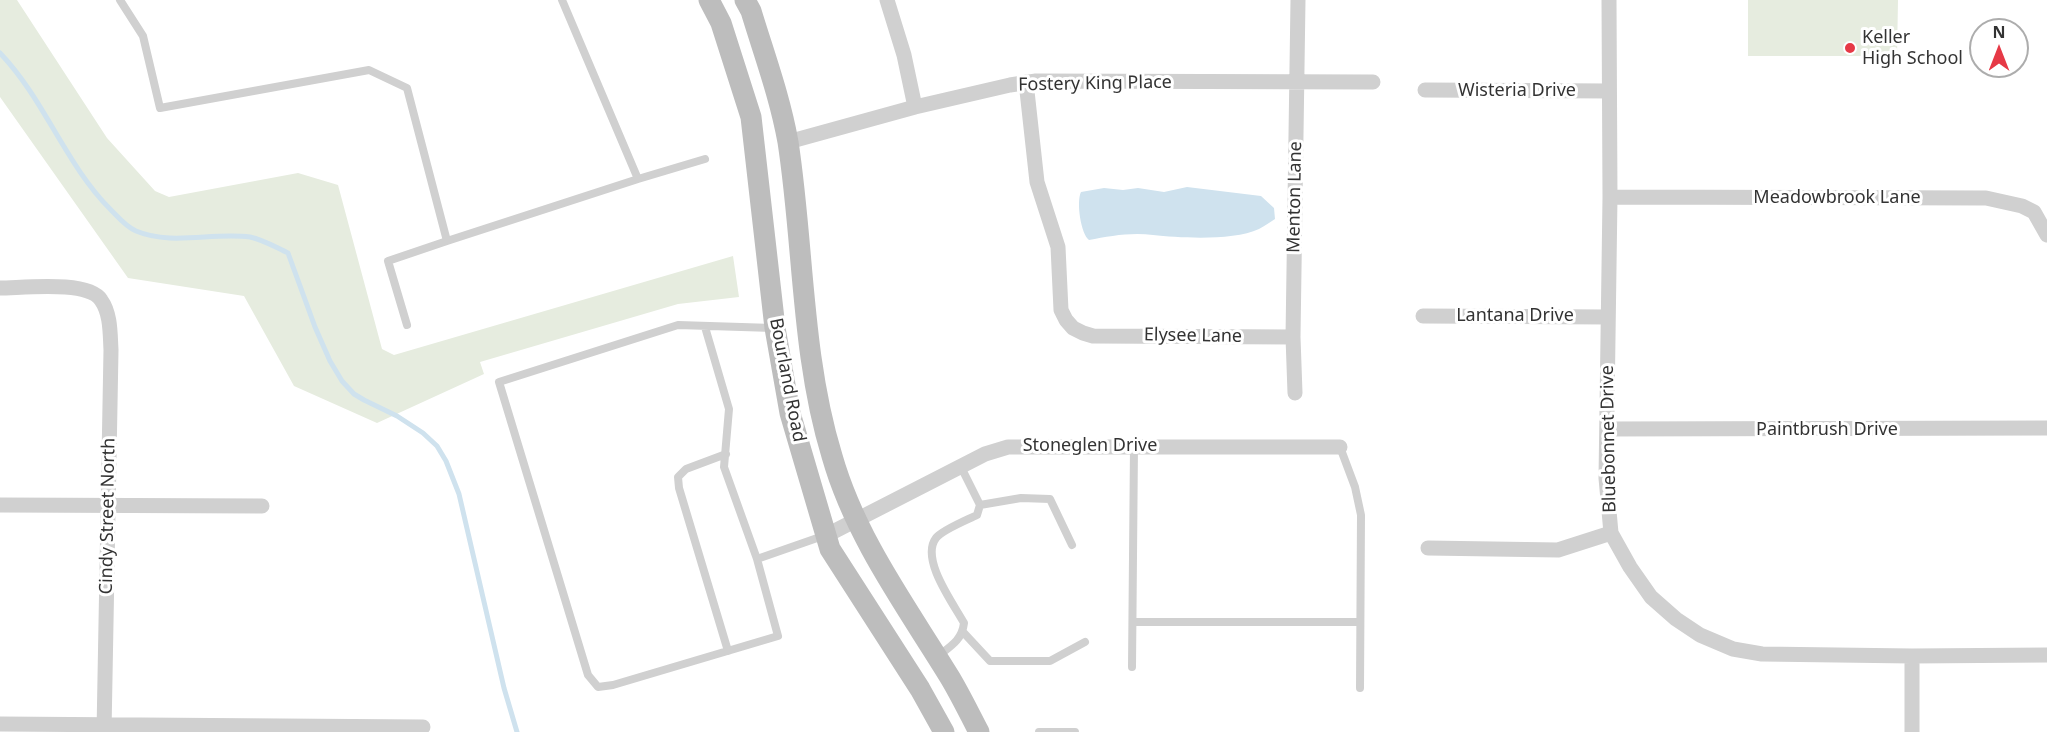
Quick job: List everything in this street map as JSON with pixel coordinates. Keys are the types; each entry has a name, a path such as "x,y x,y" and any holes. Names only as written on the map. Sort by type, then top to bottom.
{"main road":[{"name":"Bourland Road","path":"709,0 722,23 751,117 775,328 790,413 825,536 830,549 920,689 944,732"},
{"name":"Bourland Road","path":"745,0 751,11 779,102 788,142 819,411 832,459 856,518 882,571 980,732"}],"street":[{"path":"887,0 904,55 915,107"},
{"name":"Menton Lane","path":"1295,393 1293,337 1298,0"},
{"name":"Bluebonnet Drive","path":"1609,0 1610,197 1606,478 1611,533 1630,567 1651,597 1676,619 1700,635 1733,650 1762,654 2047,656"},
{"name":"Fostery King Place","path":"788,142 915,107 1026,82 1373,82"},
{"name":"Elysee Lane","path":"1026,82 1037,182 1055,234 1059,254 1061,310 1073,328 1093,336 1293,337"},
{"name":"Wisteria Drive","path":"1425,90 1609,92"},
{"name":"Meadowbrook Lane","path":"1610,197 1986,198 2022,206 2034,212 2047,235"},
{"name":"Cindy Street North","path":"0,288 69,287 92,292 100,297 110,322 104,728"},
{"name":"Lantana Drive","path":"1423,316 1608,317"},
{"name":"Paintbrush Drive","path":"1607,429 2047,428"},
{"name":"Stoneglen Drive","path":"825,536 856,518 961,466 996,450 1020,445 1340,447"},
{"path":"0,505 262,506"},
{"path":"1428,548 1558,550 1611,533"},
{"path":"1912,656 1912,732"},
{"path":"0,724 104,728 423,727"}],"lane":[{"path":"120,0 143,36 160,108 369,70 407,88 447,241"},
{"path":"562,0 638,179"},
{"path":"407,325 388,261 705,159"},
{"path":"705,327 729,409 724,467 757,559 778,636 613,685 598,687 588,675 499,382 678,325 775,328"},
{"path":"1132,667 1134,446"},
{"path":"1340,447 1355,487 1361,515 1360,688"},
{"path":"726,454 686,469 678,477 679,488 728,651"},
{"path":"936,657 956,642 963,632 964,623 932,564 931,548 937,537 977,515 980,505 961,466"},
{"path":"980,505 1021,498 1050,499 1072,545"},
{"path":"757,559 825,536"},
{"path":"1133,622 1360,622"},
{"path":"963,632 990,661 1050,661 1085,642"},
{"path":"1039,732 1075,732"}],"shaded area":[{"path":"0,0 17,0 107,138 155,191 169,197 298,173 338,185 382,349 394,355 733,256 739,297 678,304 480,362 484,374 377,423 294,386 244,296 128,278 0,97"},
{"path":"1748,0 1898,0 1897,56 1748,56"}],"water":[{"path":"1187,187 1261,196 1274,208 1275,219 1248,233 1221,237 1192,238 1137,234 1089,240 1086,237 1079,210 1081,192 1104,188 1123,190 1138,188 1164,192"}],"waterway":[{"path":"0,53 30,91 95,192 129,227 164,238 250,237 288,253 315,327 342,381 354,394 397,416 423,433 437,446 446,461 459,494 504,688 517,732"}],"place":[{"name":"Keller High School","path":"1850,48"}]}
